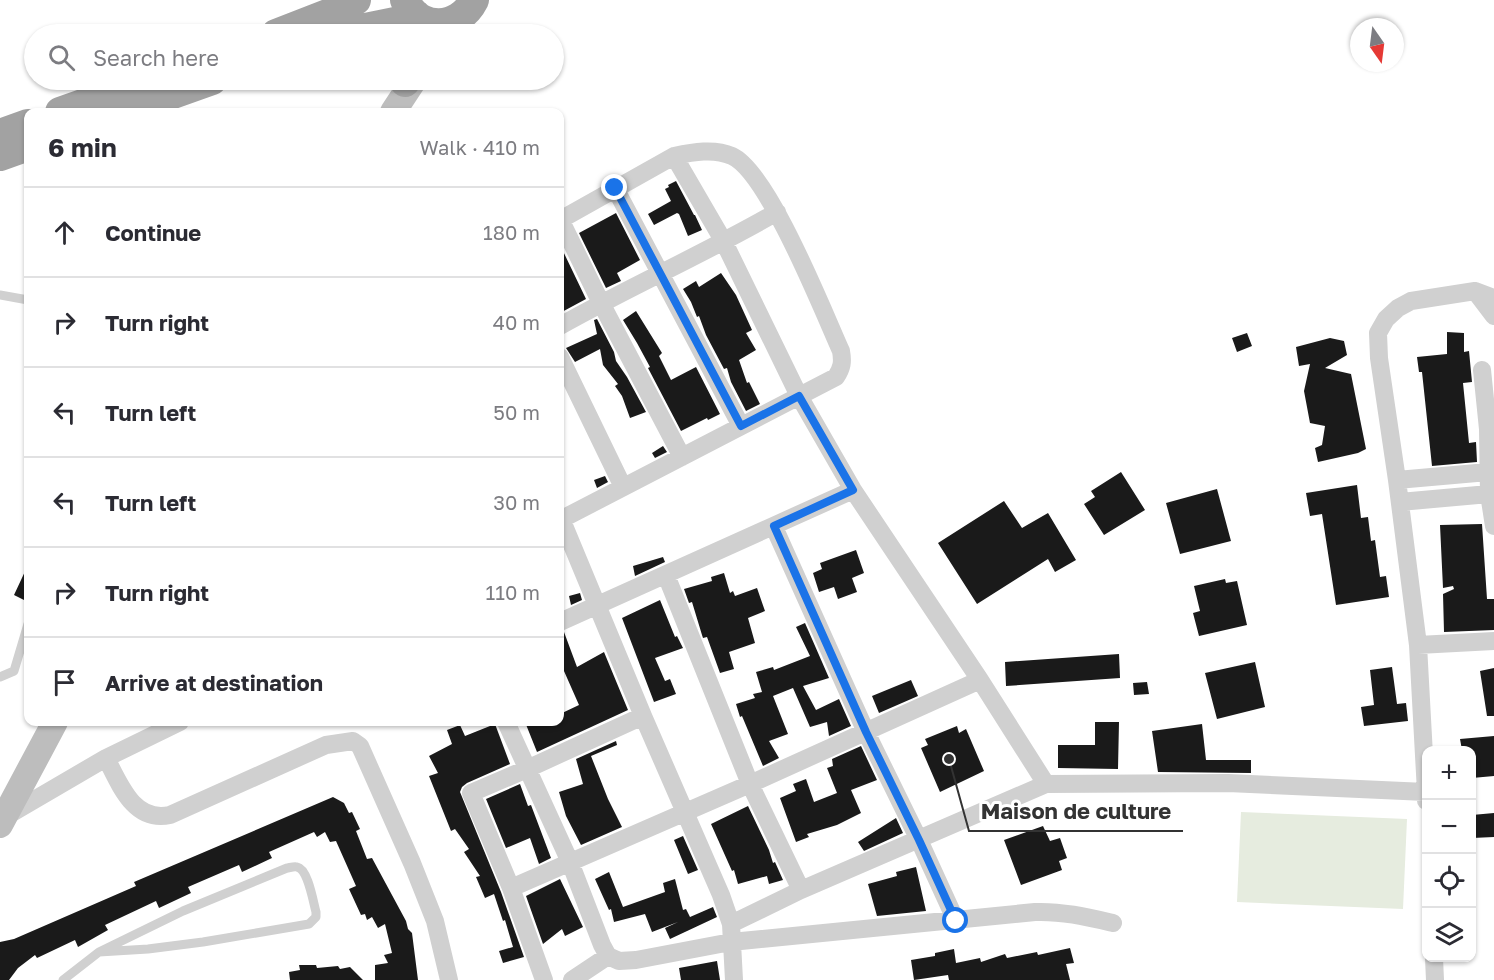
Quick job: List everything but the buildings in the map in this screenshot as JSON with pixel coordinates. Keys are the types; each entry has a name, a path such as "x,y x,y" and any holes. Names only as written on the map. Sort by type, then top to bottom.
{"highway":[{"path":"302,24 356,0"},
{"path":"387,24 413,17 436,23 458,18"},
{"path":"71,108 123,90"},
{"path":"133,108 184,90"},
{"path":"0,134 24,125"},
{"path":"0,156 24,147"}],"main road":[{"path":"3,821 53,726"}],"street":[{"path":"564,218 674,156 691,152 711,152 733,157 747,167 756,178 777,212 841,351 843,360 836,377 564,516"},
{"path":"674,156 724,242 799,396 853,490 981,680 1046,784"},
{"path":"615,188 741,426"},
{"path":"564,324 724,242 777,212"},
{"path":"564,228 682,457"},
{"path":"1423,746 1418,645 1379,358 1378,333 1386,319 1398,308 1411,301 1475,291 1494,298"},
{"path":"1475,291 1494,316"},
{"path":"564,365 623,487"},
{"path":"1482,370 1491,431 1488,472 1494,526"},
{"path":"1397,480 1488,472"},
{"path":"564,620 853,490"},
{"path":"1400,502 1489,494"},
{"path":"774,526 866,732 956,921"},
{"path":"564,528 712,873 731,933 734,980"},
{"path":"666,576 750,784 801,891"},
{"path":"1418,645 1494,641"},
{"path":"511,888 981,680"},
{"path":"544,980 511,888 471,793 643,716"},
{"path":"508,726 570,862 608,956 619,961 636,960 731,933 956,921 1053,911 1113,923"},
{"path":"3,821 106,758 148,729"},
{"path":"106,758 125,795 136,808 150,816 162,817 326,745 353,741 360,746 412,863 435,921 449,980"},
{"path":"731,933 801,891 1046,784 1228,783 1422,792"},
{"path":"572,980 608,956"},
{"path":"1434,962 1435,980"}],"lane":[{"path":"0,295 24,299"},
{"path":"0,677 14,671 24,637"},
{"path":"63,980 99,952 183,911 287,868 295,866 306,875 316,912 316,917 309,924 203,942 99,952"}],"shaded area":[{"path":"1241,812 1407,819 1403,909 1237,902"}],"place":[{"name":"Maison de culture","path":"949,759"}],"route":[{"path":"615,188 741,426 799,396 853,490 774,526 866,732 956,921"}]}
